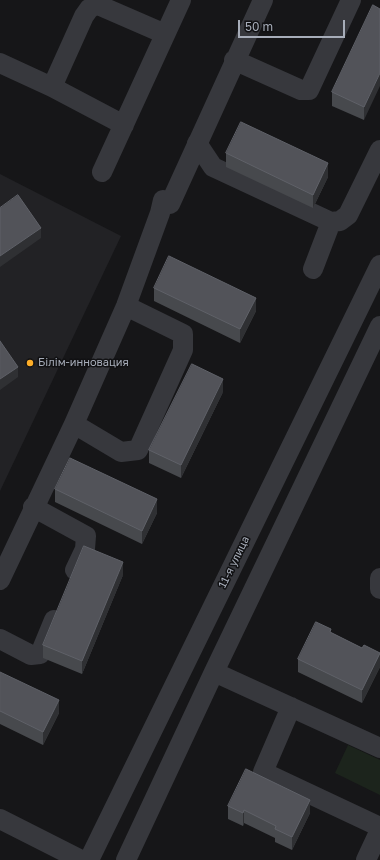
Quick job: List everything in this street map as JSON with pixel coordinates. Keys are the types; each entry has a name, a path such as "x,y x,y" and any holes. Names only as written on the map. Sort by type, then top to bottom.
{"street":[{"path":"102,172 180,0"},
{"path":"0,580 33,507 74,424 126,306 160,214 198,143 262,0"},
{"path":"234,60 301,90 309,90 351,0"},
{"path":"52,87 84,16 89,8 96,4 165,34"},
{"path":"0,63 52,87 124,125"},
{"path":"198,143 213,167 331,222 340,221 348,215 380,150"},
{"path":"313,269 331,222"},
{"name":"11-я улица","path":"89,860 375,289 380,265"},
{"path":"74,424 121,452 138,450 183,350 183,334 126,306"},
{"path":"126,860 214,672 380,326"},
{"path":"0,639 31,654 40,654 63,597 85,549 86,536 33,507"},
{"path":"380,578 380,589"},
{"path":"214,672 380,748"},
{"path":"291,707 263,772 380,827"},
{"path":"0,819 81,860"},
{"path":"366,860 380,830"}],"shaded area":[{"name":"Білім-инновация","path":"0,174 121,236 0,491"},
{"path":"348,745 380,760 380,795 335,773"}],"building":[{"path":"373,5 380,9 380,73 364,107 332,92"},
{"path":"241,122 328,163 313,195 226,153"},
{"path":"18,195 41,228 0,256 0,208"},
{"path":"169,256 256,298 240,329 154,288"},
{"path":"0,341 18,367 0,379"},
{"path":"192,364 223,379 181,465 149,450"},
{"path":"70,458 157,499 142,531 55,489"},
{"path":"84,546 123,562 82,661 43,645"},
{"path":"316,622 331,629 330,632 362,648 364,645 380,653 362,690 298,659"},
{"path":"0,672 59,700 43,732 0,711"},
{"path":"246,769 310,800 292,837 275,829 276,826 244,810 243,813 228,806"}],"place":[{"name":"Білім-инновация","path":"30,363"}]}
